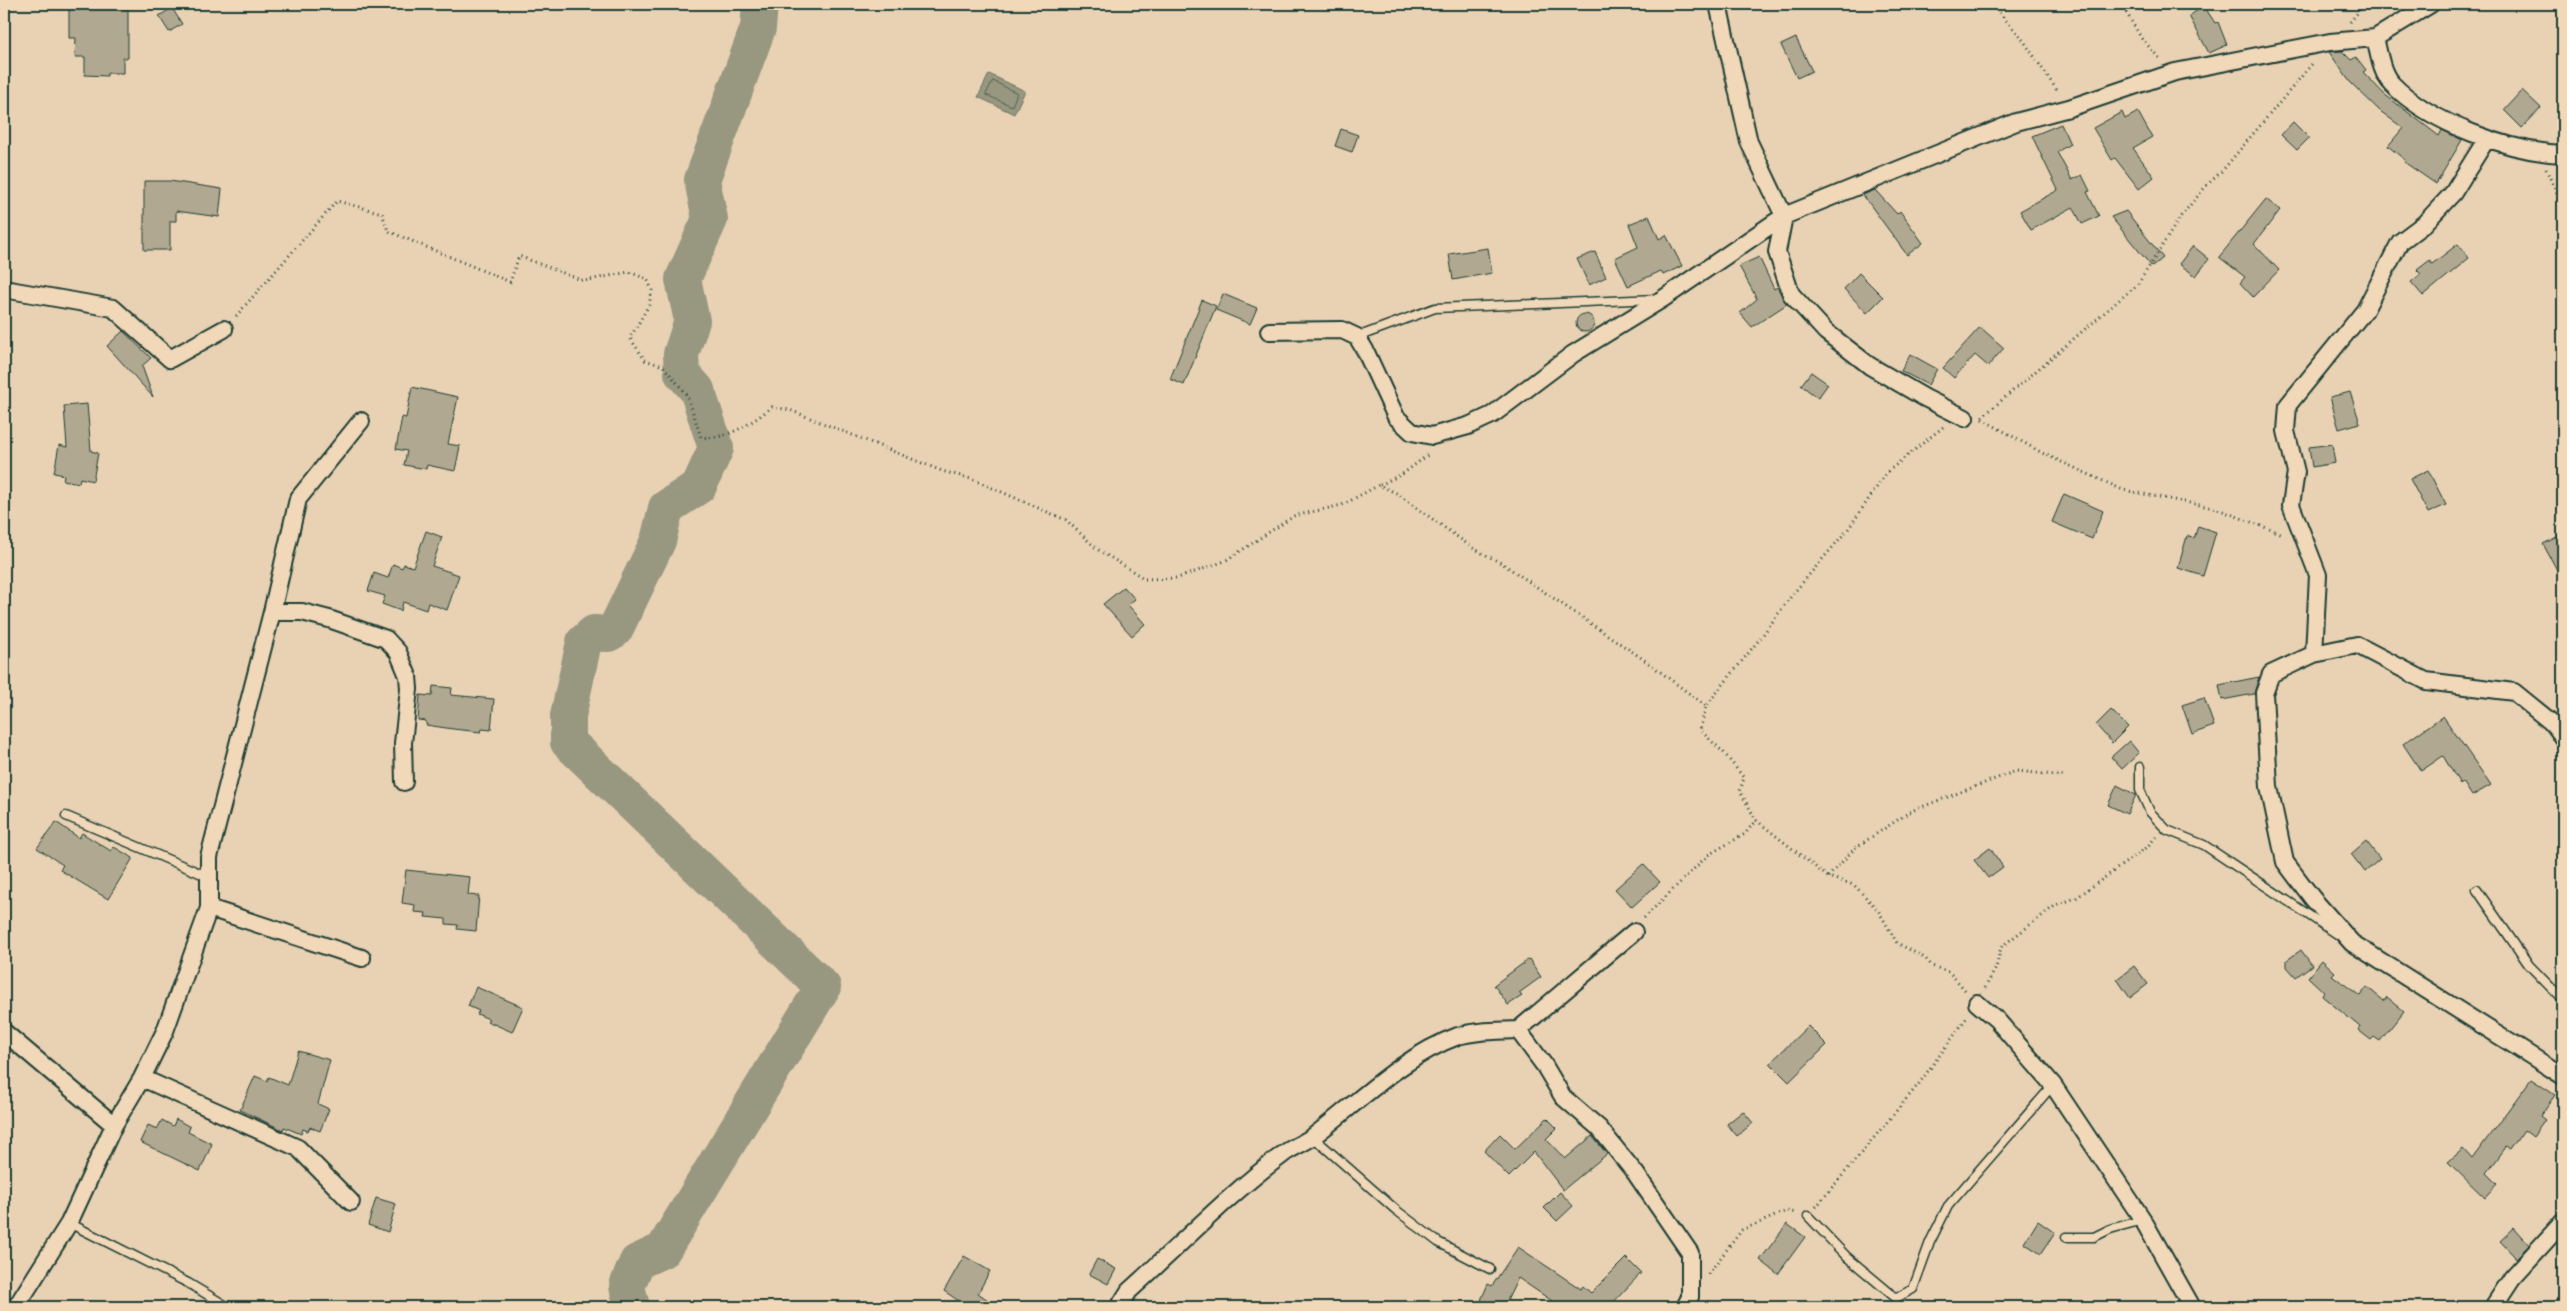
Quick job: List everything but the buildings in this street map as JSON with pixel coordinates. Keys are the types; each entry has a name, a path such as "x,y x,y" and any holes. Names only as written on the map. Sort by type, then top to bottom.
{"street":[{"path":"1718,4 1749,142 1784,216 1777,252 1791,294 1826,332 1870,366 1925,398 1973,418"},
{"path":"1269,331 1342,330 1357,337 1365,350 1396,418 1412,432 1432,436 1468,426 1492,415 1572,354 1664,298 1784,216 2016,122 2069,108 2175,72 2330,42 2376,38 2431,4"},
{"path":"2376,38 2384,70 2392,84 2417,104 2486,140 2541,153 2563,154"},
{"path":"2314,654 2318,575 2291,505 2296,472 2286,431 2288,405 2365,310 2400,242 2424,224 2453,193 2486,140"},
{"path":"4,289 113,308 170,359 224,329"},
{"path":"16,1307 69,1223 114,1125 142,1078 166,1031 209,908 209,857 272,612 298,499 362,421"},
{"path":"272,612 302,612 329,619 386,639 398,652 408,676 409,689 403,743 404,782"},
{"path":"2563,738 2552,722 2514,692 2426,681 2357,645 2314,654 2271,674 2264,693 2269,787 2285,862 2313,899 2352,943 2563,1076"},
{"path":"209,908 362,958"},
{"path":"1119,1307 1129,1291 1250,1181 1283,1154 1313,1137 1369,1091 1436,1046 1476,1031 1518,1030 1634,932"},
{"path":"1977,1003 1997,1020 2053,1085 2143,1220 2192,1307"},
{"path":"1518,1030 1544,1065 1563,1098 1605,1136 1636,1174 1690,1252 1688,1302"},
{"path":"4,1032 114,1125"},
{"path":"142,1078 298,1148 351,1202"},
{"path":"2493,1307 2512,1278 2563,1222"}],"lane":[{"path":"1357,337 1435,308 1664,298"},
{"path":"2140,767 2140,790 2150,812 2167,830 2204,845 2270,887 2296,909 2352,943"},
{"path":"66,816 208,877"},
{"path":"2477,890 2529,965 2563,1000"},
{"path":"1808,1216 1847,1257 1896,1298 1913,1289 1930,1242 1948,1206 2053,1085"},
{"path":"1313,1137 1396,1210 1438,1242 1490,1269"},
{"path":"2066,1237 2094,1237 2110,1229 2143,1220"},
{"path":"69,1223 188,1283 228,1307"}],"path":[{"path":"1996,4 1996,9 2021,37 2069,108"},
{"path":"2121,4 2142,39 2175,72"},
{"path":"1977,1003 1949,972 1932,966 1925,958 1897,943 1878,910 1854,885 1828,877 1756,820 1740,791 1744,778 1724,753 1700,730 1706,706 1792,595 1849,528 1888,472 1946,425 1973,418 2138,284 2181,216 2207,185 2222,171 2330,42"},
{"path":"2541,153 2563,207"},
{"path":"224,329 337,201 382,212 388,231 510,282 519,256 584,282 629,272 647,279 652,290 649,305 630,338 645,360 662,366 686,396 701,437 714,439 753,422 772,407 790,410 942,472 972,479 1066,520 1097,549 1145,579 1178,578 1225,561 1294,516 1342,505 1404,473 1432,452"},
{"path":"1973,418 2042,453 2123,490 2215,508 2304,542"},
{"path":"1379,485 1396,493 1473,548 1503,564 1643,659 1706,706"},
{"path":"1828,877 1855,848 1911,812 2016,771 2065,776"},
{"path":"1634,932 1643,919 1708,855 1745,834 1756,820"},
{"path":"1688,1302 1742,1230 1787,1211 1808,1216 1918,1085 1977,1003 1996,968 2001,947 2056,904 2076,898 2146,848 2161,833 2167,830"}],"water":[{"path":"989,74 1025,91 1014,114 978,97"}],"waterway":[{"path":"632,1307 627,1286 637,1262 663,1250 823,987 568,742 568,716 584,642 594,633 608,634 615,630 658,541 666,508 699,486 716,448 697,390 682,373 681,354 692,321 683,279 710,219 702,180 758,28 760,4"}]}
